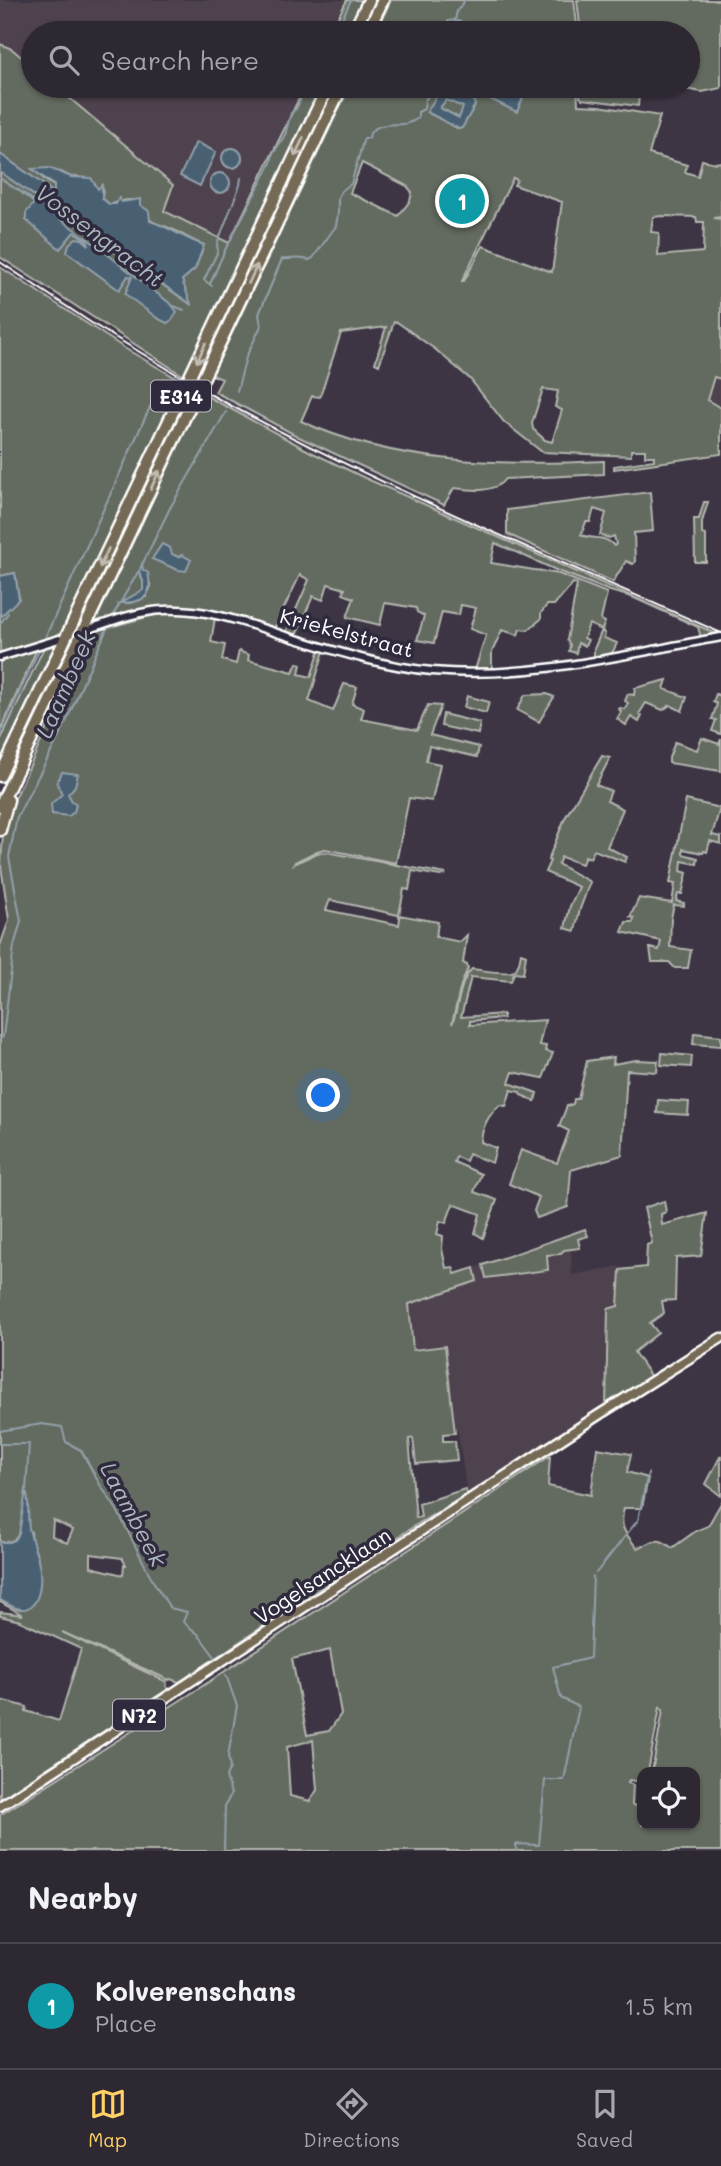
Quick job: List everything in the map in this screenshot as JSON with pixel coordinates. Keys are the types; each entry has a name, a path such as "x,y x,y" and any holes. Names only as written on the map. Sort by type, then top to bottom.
{"highway":[{"path":"359,21 369,0"},
{"path":"373,21 383,0"},
{"name":"E314","path":"0,776 322,98"},
{"name":"E314","path":"0,806 336,98"},
{"path":"0,830 9,797 8,789"}],"main road":[{"name":"Vogelsancklaan","path":"0,1806 676,1362 721,1336"}],"street":[{"name":"Kriekelstraat","path":"92,628 146,612 207,612 363,659 456,673 565,666 721,637"},
{"path":"0,657 59,639"}],"shaded area":[{"path":"0,0 347,0 336,21 21,21 21,57 0,44"},
{"path":"347,0 363,0 353,21 336,21"},
{"path":"391,0 574,0 577,21 381,21"},
{"path":"577,0 721,0 721,88 700,92 700,21 580,21"},
{"path":"0,44 21,57 21,98 69,98 173,185 164,211 229,243 299,98 316,98 184,376 0,257 0,172 189,303 182,280 195,269 204,245 151,221 134,201 109,204 102,198 101,186 99,190 77,176 33,169 54,186 52,193 0,154"},
{"path":"69,98 299,98 229,243 164,210 172,185"},
{"path":"344,98 435,98 427,112 459,129 475,105 462,98 578,98 578,105 660,116 649,154 687,165 685,172 698,176 702,160 721,162 721,217 714,218 721,219 721,379 714,377 707,400 721,408 721,454 614,469 614,466 654,460 654,456 645,456 645,450 631,450 631,456 542,452 504,422 470,379 397,322 394,322 379,365 375,363 386,327 341,333 320,397 312,396 301,421 373,446 411,454 488,462 604,461 604,474 505,479 495,487 481,490 454,488 444,505 299,437 215,392 222,379 212,375","holes":["362,163 407,186 412,192 410,201 398,216 350,193","513,178 517,180 514,185 562,202 552,272 483,246 462,281","653,217 696,217 697,222 704,222 703,252 658,256 659,233 651,232","543,389 558,391 555,407 562,410 552,442 545,440 533,429 532,423"]},
{"path":"581,98 639,98 638,106"},
{"path":"446,100 464,107 459,118 440,108"},
{"path":"0,267 126,349 183,382 61,634 0,654 0,617 19,598 15,573 0,576"},
{"path":"715,377 721,379 721,408 707,401"},
{"path":"203,394 365,478 719,635 701,638 698,627 632,597 556,570 495,543 491,563 559,574 607,593 601,620 605,622 602,630 589,624 584,638 588,640 585,646 578,643 576,653 569,651 567,640 577,584 573,583 554,605 547,605 541,613 541,619 528,630 520,629 518,635 502,630 492,652 492,669 475,670 486,635 470,629 476,608 461,605 459,615 442,612 434,643 417,640 424,616 417,612 416,608 385,603 380,625 347,617 354,598 343,594 345,589 328,584 323,600 313,596 296,635 286,632 309,580 300,575 274,629 217,612 172,606 141,610 94,624","holes":["142,569 151,586 146,597 130,603 121,603 143,590 139,572"]},
{"path":"650,492 653,531 634,533 635,562 633,564 626,561 613,582 507,534 507,510","holes":["594,509 606,513 600,535 609,538 614,536 614,546 603,539 581,535 586,522 590,522"]},
{"path":"704,502 708,502 702,522 702,534 706,535 706,562 695,562 694,519 699,519"},
{"path":"174,613 215,618 211,642 225,645 222,660 236,664 239,651 249,655 248,660 293,672 297,663 301,664 299,674 311,677 320,649 324,651 309,701 333,711 344,684 357,687 352,704 364,709 361,719 417,730 428,705 441,706 430,735 479,747 477,757 429,746 426,761 440,764 432,801 409,798 396,863 325,849 294,864 317,853 326,852 446,874 440,876 412,871 409,890 404,889 399,915 438,922 436,937 460,942 467,935 463,963 468,968 461,985 452,1024 461,988 472,969 511,972 516,970 521,953 526,955 523,974 514,973 511,981 471,977 461,1017 503,1014 503,1018 470,1021 470,1025 545,1020 539,1045 546,1046 545,1051 553,1053 543,1078 513,1072 509,1083 537,1093 535,1101 511,1090 506,1106 500,1105 489,1117 481,1142 496,1148 492,1163 469,1154 466,1161 456,1157 454,1162 481,1174 474,1192 497,1200 483,1238 475,1233 480,1214 453,1204 446,1223 440,1221 437,1234 443,1236 442,1249 446,1268 453,1267 455,1274 474,1268 477,1281 409,1304 413,1350 445,1346 455,1433 443,1434 443,1441 455,1441 457,1460 416,1464 413,1438 409,1439 416,1518 421,1517 419,1504 465,1489 467,1494 179,1682 62,1632 167,1682 168,1689 0,1799 0,1700 27,1707 26,1711 59,1721 81,1649 20,1621 0,1616 0,1612 23,1615 0,1600 18,1609 38,1558 31,1532 19,1534 11,1541 0,1542 0,946 9,920 1,866 3,831 6,818 91,632 155,615","holes":["330,900 398,915 399,925 326,910","53,1520 73,1530 67,1543 52,1536","91,1554 122,1558 126,1565 123,1575 91,1567"]},
{"path":"602,630 604,638 617,643 606,657 594,659 594,649"},
{"path":"57,642 0,763 0,741 45,645"},
{"path":"37,649 0,731 0,661"},
{"path":"667,680 664,689 687,697 682,711 670,705 663,710 646,703 639,714 642,716 639,722 631,717 626,725 617,719 621,712 619,709 625,709 628,694 634,695 635,688"},
{"path":"547,694 554,697 539,722 517,710 525,695"},
{"path":"716,694 721,696 721,734 712,731 716,720 712,719 717,704 713,702"},
{"path":"467,696 489,702 486,713 464,707"},
{"path":"443,714 480,723 478,734 441,726"},
{"path":"702,738 719,744 721,739 721,771 669,763 675,742 697,750"},
{"path":"602,756 610,758 596,785 611,791 607,801 623,809 607,847 627,857 625,862 594,850 590,858 585,856 582,864 561,857 558,864 590,882 575,931 565,928 570,906 579,887 545,872 565,818"},
{"path":"686,800 720,808 712,835 721,837 721,844 710,841 707,852 703,853 683,849 683,854 698,858 697,864 682,861 681,871 687,873 682,894 678,894 676,901 684,903 684,906 674,905 670,947 691,950 688,968 675,968 669,962 652,962 650,948 659,950 661,941 622,932 626,922 633,922 634,918 630,917 639,898 672,903 675,884 670,883"},
{"path":"694,1033 721,1036 721,1046 693,1044"},
{"path":"662,1053 692,1056 691,1067 661,1065"},
{"path":"614,1057 613,1064 636,1060 658,1061 657,1072 627,1070 622,1155 571,1170 568,1207 537,1218 534,1211 539,1197 509,1184 521,1150 557,1163 569,1131 559,1126 567,1106 573,1104 574,1099 578,1099 587,1061"},
{"path":"658,1100 689,1102 688,1115 657,1113"},
{"path":"664,1201 666,1212 661,1214 662,1225 707,1213 701,1256 676,1258 675,1300 662,1301 664,1313 650,1323 658,1333 634,1352 651,1377 606,1406 608,1309 618,1306 620,1270 646,1267 647,1245 652,1243 644,1208"},
{"path":"585,1229 588,1236 578,1239 580,1248 547,1255 548,1270 486,1278 483,1265"},
{"path":"571,1249 572,1275 619,1266 620,1270 618,1307 608,1309 606,1406 467,1494 458,1431 454,1431 445,1346 413,1350 409,1304 476,1281 474,1268 483,1265 486,1278 548,1271 547,1255 560,1254"},
{"path":"597,1448 631,1454 627,1472 648,1478 642,1508 624,1508 624,1530 637,1548 659,1541 672,1548 708,1526 721,1503 721,1851 0,1851 0,1815 198,1689 550,1456 548,1486 591,1495","holes":["330,1650 341,1714 329,1731 307,1735 292,1659","313,1740 317,1790 310,1801 290,1796 287,1747"]},
{"path":"721,1455 721,1496 706,1484"}],"water":[{"path":"435,98 473,100 475,105 459,129 427,112","holes":["446,100 463,107 459,118 440,108"]},
{"path":"488,98 523,98 517,112"},
{"path":"196,142 216,152 200,186 180,176"},
{"path":"232,148 239,151 242,158 239,165 232,168 225,165 222,158 225,151"},
{"path":"0,154 51,192 54,191 54,185 32,169 49,168 71,177 91,178 98,189 102,185 102,198 109,204 116,204 119,198 122,202 140,199 140,205 149,211 150,221 204,245 195,269 182,280 191,304 0,172"},
{"path":"220,173 227,176 230,183 227,190 220,193 213,190 210,183 213,176"},
{"path":"16,188 88,239 172,305 177,312 172,320 167,323 157,318 125,294 132,277 128,276 119,290 67,252 69,244 76,238 89,245 87,240 74,232 60,249 26,220 26,213 34,203"},
{"path":"162,544 170,548 172,554 191,560 186,571 152,559"},
{"path":"142,564 143,570 148,573 148,593 140,600 120,603 143,590 139,572"},
{"path":"15,573 19,599 0,617 0,576"},
{"path":"62,772 78,774 75,786 68,794 76,804 74,812 69,816 52,814 51,804 62,794 57,783"},
{"path":"26,1490 29,1528 38,1560 40,1583 33,1604 20,1609 0,1600 0,1542 15,1540 19,1534"}],"waterway":[{"path":"341,21 351,0"},
{"name":"Laambeek","path":"448,21 455,20 457,11 465,0"},
{"path":"210,284 271,163 273,154 285,135 291,113 301,98"},
{"name":"Laambeek","path":"304,259 313,258 336,226 338,198 341,191 351,184 364,138 369,138 370,133 381,126 406,123 418,118 418,112 424,109 427,98"},
{"name":"Vossengracht","path":"0,178 16,189"},
{"path":"212,286 204,280 218,251 217,244 241,178"},
{"name":"Laambeek","path":"237,391 246,357 261,326 259,314 282,259 303,259"},
{"name":"Vossengracht","path":"174,306 184,310"},
{"path":"45,638 160,385"},
{"name":"Laambeek","path":"141,567 170,508 226,412"},
{"name":"Laambeek","path":"112,617 138,572"},
{"path":"0,624 8,613"},
{"name":"Laambeek","path":"0,1039 3,1037 14,946 21,921 9,857 17,817 62,731 108,626"},
{"path":"0,735 40,648"},
{"name":"Laambeek","path":"0,1431 42,1424 62,1427 66,1442 81,1450 117,1510 153,1581 170,1608 187,1612 183,1622 198,1634 215,1657"},
{"path":"0,1444 29,1444 26,1490"},
{"path":"596,1573 638,1520 648,1473"},
{"path":"516,1851 516,1844 539,1845 545,1780 564,1780 579,1707 561,1698 553,1667 590,1658 593,1576"},
{"name":"Laambeek","path":"224,1851 225,1806 231,1794 226,1776 230,1768 228,1756 237,1706 226,1675"}],"railway":[{"path":"0,262 93,324 183,378"},
{"path":"204,391 395,487 721,633"}],"place":[{"name":"Kolverenschans","path":"462,201"}]}
